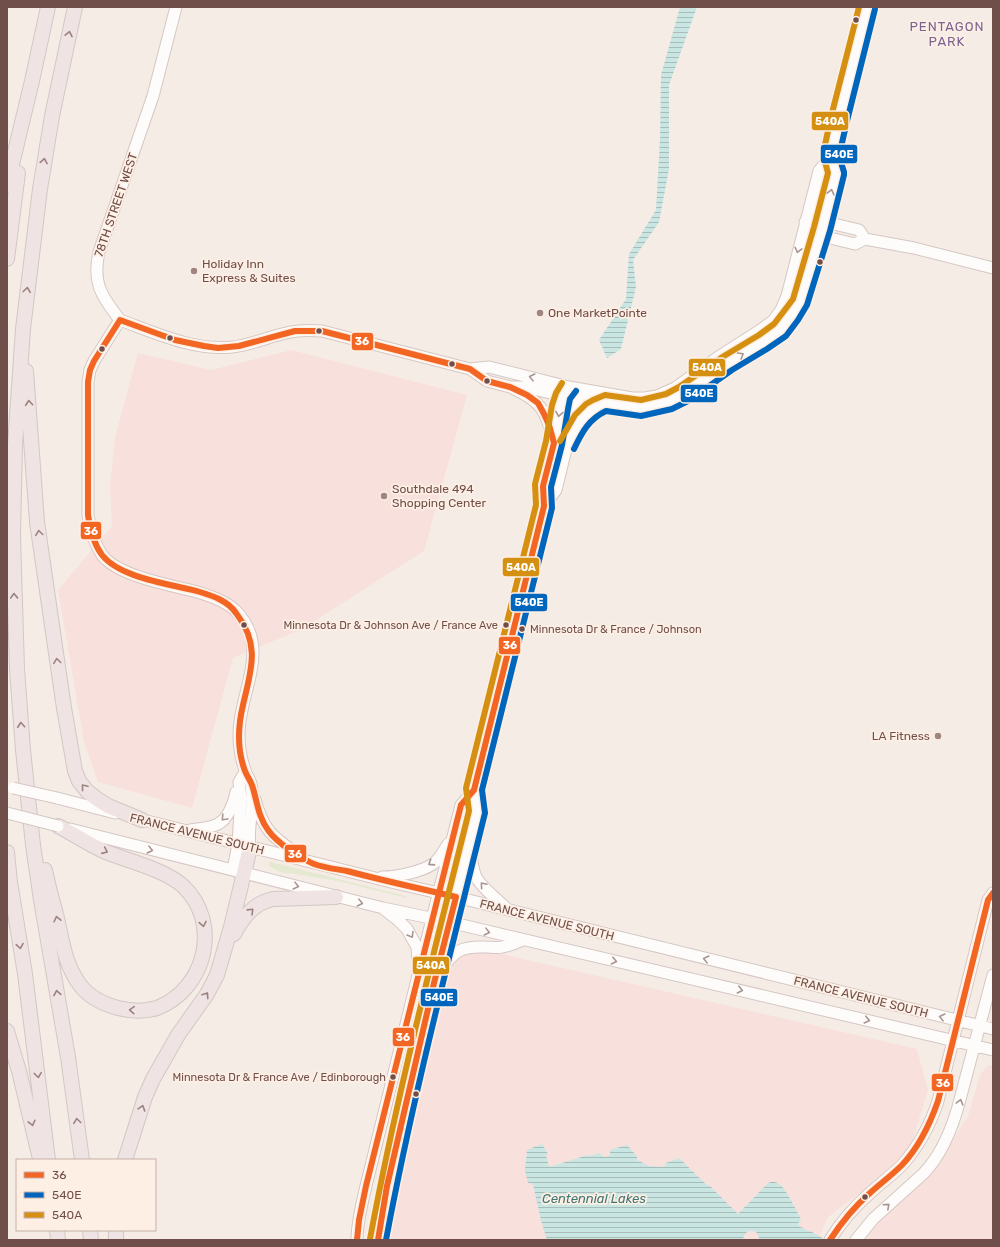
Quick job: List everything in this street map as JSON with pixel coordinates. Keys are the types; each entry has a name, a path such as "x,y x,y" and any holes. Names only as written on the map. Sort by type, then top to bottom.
{"highway":[{"path":"7,186 48,7"},
{"path":"75,7 52,116 40,189 23,329 16,438 13,536 16,669 37,877 68,1057 82,1159"},
{"path":"7,259 14,198 32,81"},
{"path":"23,329 37,522 64,708 75,771 87,791 97,799 108,806 142,820"},
{"path":"23,750 47,879 65,955 71,971 87,994 111,1006 136,1011 156,1008 168,1002 192,980 200,965 206,944 204,924 201,913 191,895 184,886 173,878 104,851 58,826"},
{"path":"125,1159 145,1097 153,1079 178,1035 207,994 217,975 223,955 244,846"},
{"path":"7,852 10,882 26,981 48,1159"},
{"path":"223,955 238,926 251,910 259,904 273,899 336,897"},
{"path":"7,1031 19,1071 40,1159"}],"street":[{"name":"78TH STREET WEST","path":"120,320 108,305 99,287 96,274 96,264 153,96 176,7"},
{"path":"311,862 278,841 269,832 259,812 251,783 245,772 240,751 239,724 253,667 254,656 252,644 244,621 234,610 221,600 138,576 123,571 111,564 103,556 90,530 88,516 88,382 90,370 94,361 120,320 188,343 215,347 232,347 286,333 306,330 322,331 470,369 489,367 566,391 575,398 641,408 668,402 683,394 780,330 800,302 822,229 836,173 831,156 838,119 867,7"},
{"path":"470,369 487,382 510,387 525,387 632,398 657,396 675,388 717,358 751,338 773,321 781,310 787,296 819,170 831,156"},
{"path":"805,222 822,229 834,224 859,230 865,239 914,248 993,268"},
{"path":"510,387 527,395 538,403 549,425 554,443"},
{"path":"378,1240 387,1186 434,983 477,811 474,790 544,506 543,486 566,391"},
{"path":"544,506 556,490 567,445 575,398"},
{"path":"567,445 579,422 589,412 605,403"},
{"path":"185,831 218,824 230,812 239,782 245,772"},
{"path":"239,782 244,846"},
{"path":"244,846 249,840 252,803 251,783"},
{"name":"FRANCE AVENUE SOUTH","path":"9,787 993,1029"},
{"path":"357,1240 366,1186 461,805 474,790"},
{"name":"FRANCE AVENUE SOUTH","path":"7,813 336,897 449,922 993,1050"},
{"path":"366,876 392,877 415,871 433,864 442,853 454,833"},
{"path":"471,834 471,854 476,878 492,896 511,911"},
{"path":"830,1240 842,1222 869,1194 901,1165 921,1141 928,1128 935,1111 988,900 993,893"},
{"path":"383,908 407,929 417,947 419,972"},
{"path":"434,983 447,961 455,952 465,947 502,947 524,940"},
{"path":"858,1237 873,1219 924,1173 936,1158 954,1122 993,975"}],"shaded area":[{"path":"291,350 467,395 424,551 302,629 233,658 192,808 98,782 84,742 58,590 112,526 110,487 115,437 138,353 211,370"},
{"path":"480,949 917,1049 928,1090 910,1149 870,1185 827,1218 818,1240 386,1240 386,1220 449,974 457,957"},
{"path":"988,1065 993,1066 993,1240 871,1240 865,1236 932,1171 968,1116 980,1075"}],"green space":[{"path":"269,862 406,896 406,898 338,881 284,873 269,866"}],"water":[{"path":"680,7 697,7 669,85 669,169 659,222 633,260 636,287 621,349 607,358 599,340 626,299 629,254 656,210 660,139 661,75"},
{"name":"Centennial Lakes","path":"542,1144 548,1154 546,1155 549,1167 588,1155 600,1153 602,1156 606,1157 610,1155 610,1150 627,1145 637,1156 637,1160 649,1166 664,1167 666,1163 679,1158 738,1214 767,1184 776,1182 785,1190 801,1219 798,1224 800,1227 826,1240 760,1240 757,1233 750,1231 746,1233 743,1240 547,1240 533,1185 528,1183 525,1170 527,1150"}],"transit line":[{"name":"540A","path":"560,441 575,415 586,404 605,395 641,400 666,394 774,324 793,299 828,173 823,154 859,7"},
{"name":"540E","path":"574,449 587,427 600,414 606,411 641,416 672,409 688,401 732,370 786,336 798,320 807,305 830,231 844,175 839,156 875,9"},
{"name":"36","path":"120,320 175,340 218,348 239,346 295,331 322,331 470,369 487,381 510,387 527,395 538,403 549,425 554,443 543,486 544,506 474,790 461,805 439,893 314,864 289,850 272,835 262,820 252,785 242,763 239,738 240,721 252,658 249,636 244,625 233,609 220,600 210,595 148,580 121,570 102,555 96,546 92,536 88,515 88,382 90,370 94,361 120,320"},
{"name":"540A","path":"370,1239 404,1077 469,811 466,788 536,505 535,484 546,441 552,405 556,393 562,383"},
{"name":"540E","path":"386,1240 420,1079 485,813 482,790 552,508 551,487 562,445 570,399 576,391"},
{"name":"36","path":"357,1240 359,1220 366,1186 439,893"},
{"name":"36","path":"378,1240 387,1186 434,983 456,897 439,893"},
{"name":"36","path":"830,1240 843,1221 859,1204 908,1158 914,1151 928,1127 938,1101 988,900 993,893"}],"place":[{"name":"Holiday Inn Express & Suites","path":"194,271"},
{"name":"One MarketPointe","path":"540,313"},
{"name":"Southdale 494 Shopping Center","path":"384,496"},
{"name":"Minnesota Dr & Johnson Ave / France Ave","path":"506,625"},
{"name":"Minnesota Dr & France / Johnson","path":"522,629"},
{"name":"LA Fitness","path":"938,736"},
{"name":"Minnesota Dr & France Ave / Edinborough","path":"393,1077"}],"district":[{"name":"PENTAGON PARK","path":"947,34"}]}
